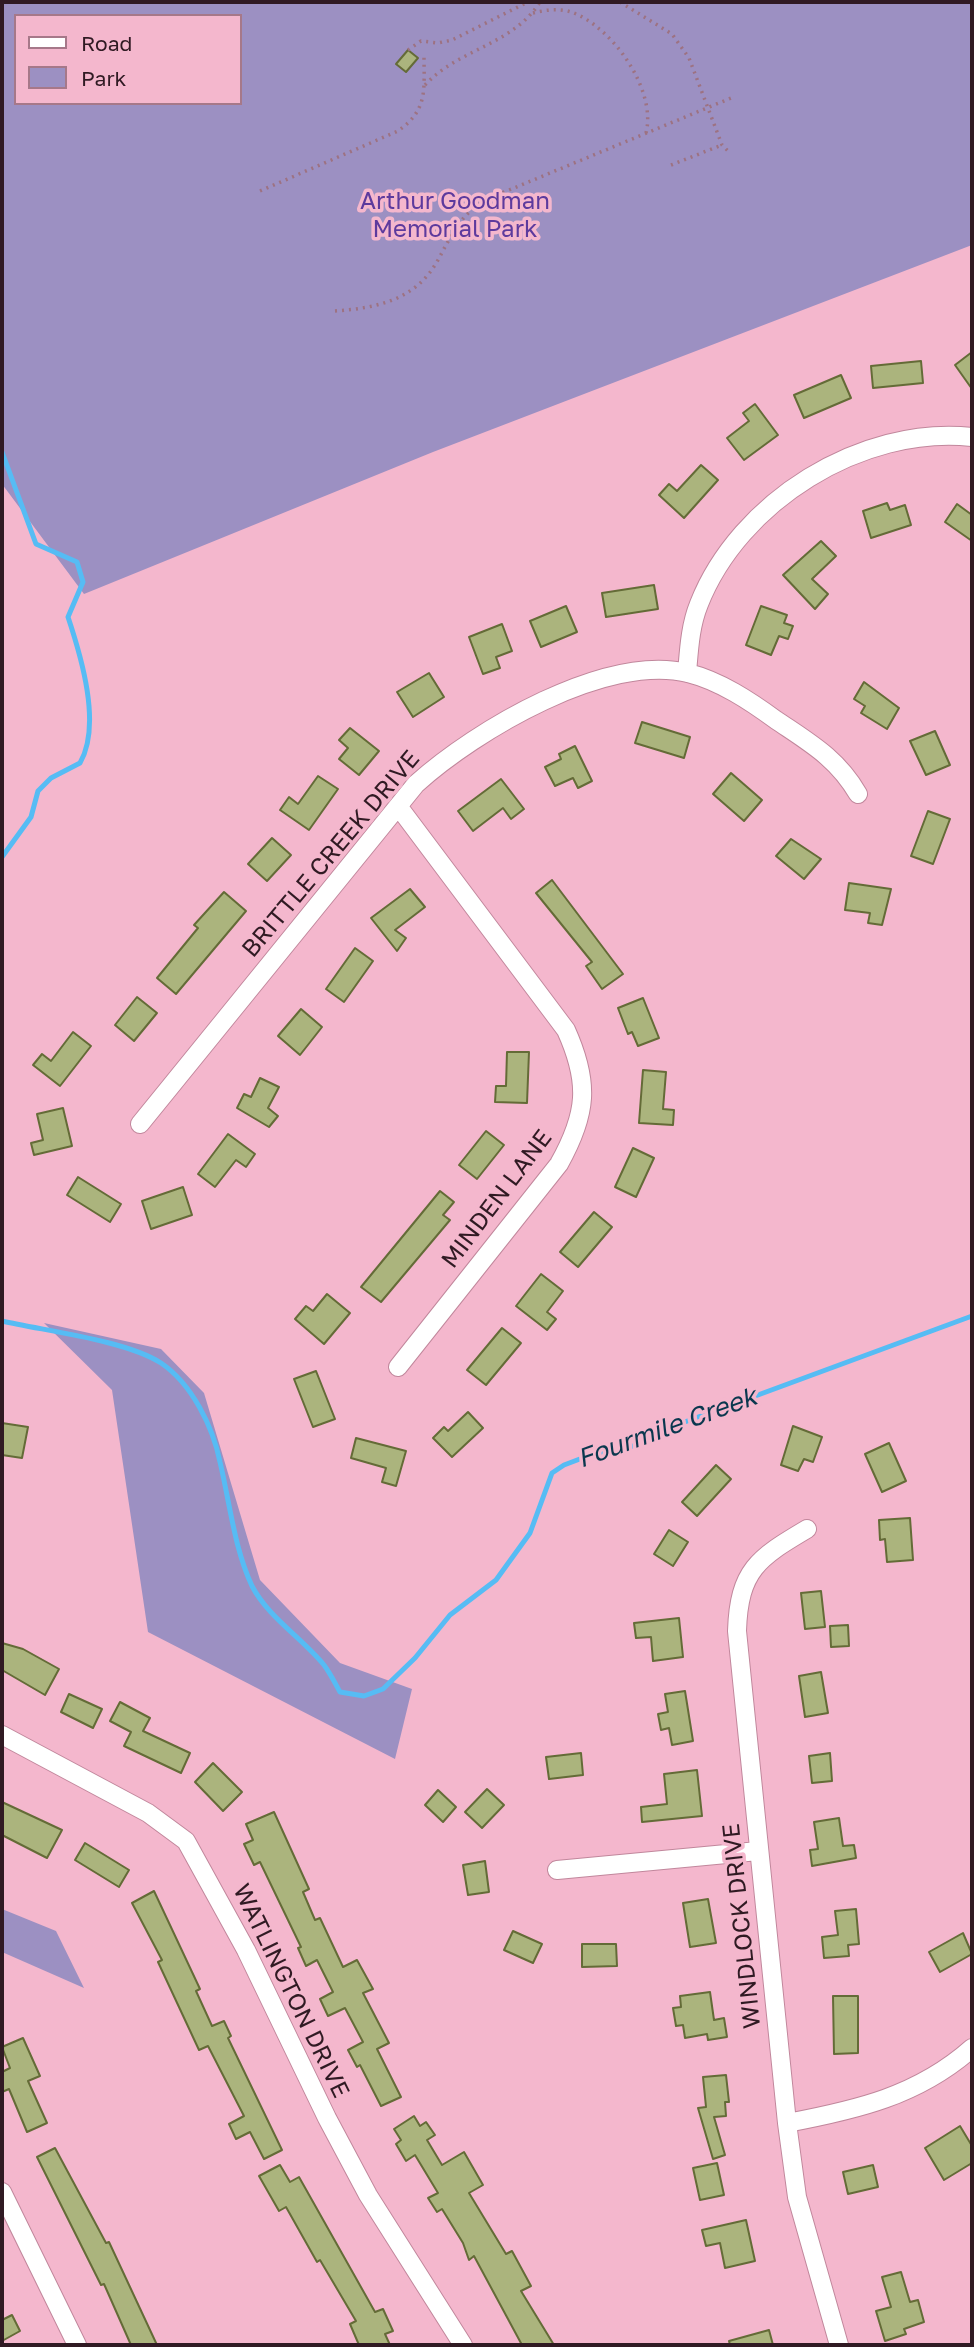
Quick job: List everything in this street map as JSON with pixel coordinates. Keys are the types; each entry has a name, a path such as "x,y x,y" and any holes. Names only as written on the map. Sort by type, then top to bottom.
{"street":[{"path":"687,673 692,629 699,605 722,561 767,508 814,475 872,450 909,440 972,437"},
{"name":"BRITTLE CREEK DRIVE","path":"140,1124 416,784 456,751 546,701 607,676 630,670 653,668 705,678 752,703 833,759 858,794"},
{"name":"MINDEN LANE","path":"398,806 566,1030 581,1070 583,1094 576,1132 559,1164 398,1367"},
{"name":"WINDLOCK DRIVE","path":"807,1529 774,1548 758,1563 741,1590 737,1631 786,2123 797,2197 839,2345"},
{"name":"WATLINGTON DRIVE","path":"2,1735 148,1813 186,1841 246,1950 327,2118 368,2195 463,2345"},
{"path":"557,1870 758,1851"},
{"path":"786,2123 858,2109 890,2099 932,2078 972,2048"},
{"path":"2,2192 77,2345"}],"path":[{"path":"408,50 421,41 438,43 452,40 528,2"},
{"path":"424,86 454,64 515,31 540,2"},
{"path":"620,2 672,34 689,58 722,145 730,153"},
{"path":"533,13 550,9 569,11 585,19 615,47 646,93 649,107 646,133"},
{"path":"260,191 398,131 412,121 422,106 424,56"},
{"path":"335,311 374,308 399,299 420,284 437,263 461,220 485,200 731,98"},
{"path":"671,165 722,145"}],"green space":[{"name":"Arthur Goodman Memorial Park","path":"2,2 972,2 972,245 433,452 84,594 2,484"},
{"path":"44,1323 161,1349 204,1393 260,1580 340,1663 412,1689 395,1759 148,1632 112,1390"},
{"path":"2,1909 56,1931 84,1988 2,1952"}],"building":[{"path":"408,50 418,58 406,72 396,64"},
{"path":"972,352 972,389 955,365"},
{"path":"921,361 923,383 873,388 871,366"},
{"path":"841,375 851,398 804,418 794,395"},
{"path":"755,404 778,435 744,460 727,438 749,421 743,413"},
{"path":"701,465 718,480 684,518 659,495 669,484 677,491"},
{"path":"887,503 890,510 905,505 911,525 871,538 863,511"},
{"path":"957,504 972,515 972,541 945,522"},
{"path":"821,541 836,556 812,579 828,594 815,609 783,575"},
{"path":"654,585 658,609 606,617 602,593"},
{"path":"566,606 577,632 541,647 530,621"},
{"path":"761,606 787,615 784,623 793,626 788,639 779,636 771,655 746,645"},
{"path":"502,624 512,651 496,657 500,668 483,674 469,637"},
{"path":"429,673 444,697 413,717 397,692"},
{"path":"864,682 899,708 887,729 861,713 865,706 854,699"},
{"path":"642,722 690,737 684,758 635,743"},
{"path":"350,728 379,751 359,775 339,759 348,748 339,740"},
{"path":"935,731 950,765 926,775 910,741"},
{"path":"575,746 592,781 578,788 573,778 555,786 545,767 561,759 559,754"},
{"path":"731,773 762,800 744,821 713,794"},
{"path":"318,776 338,789 309,830 280,810 289,797 298,804"},
{"path":"501,779 524,809 511,819 503,808 473,831 458,811"},
{"path":"928,811 950,819 933,864 911,856"},
{"path":"272,838 291,855 267,881 248,864"},
{"path":"791,839 821,859 804,879 776,856"},
{"path":"552,880 623,974 602,989 586,966 592,962 536,893"},
{"path":"849,883 891,889 882,925 868,923 870,913 845,910"},
{"path":"410,889 425,907 395,930 406,938 397,951 371,918"},
{"path":"224,892 246,911 176,994 157,978 198,928 194,925"},
{"path":"355,948 373,961 344,1002 326,989"},
{"path":"137,997 157,1013 134,1041 115,1025"},
{"path":"643,998 659,1038 638,1046 632,1032 628,1034 618,1008"},
{"path":"301,1009 322,1027 300,1055 278,1036"},
{"path":"73,1032 91,1046 60,1086 33,1065 42,1054 51,1061"},
{"path":"507,1052 529,1052 527,1103 495,1102 496,1086 506,1086"},
{"path":"643,1070 666,1072 663,1109 674,1110 673,1125 639,1123"},
{"path":"260,1078 279,1087 268,1108 278,1116 269,1127 237,1108 244,1094 251,1097"},
{"path":"63,1108 72,1146 34,1155 31,1143 43,1140 37,1114"},
{"path":"486,1131 504,1145 477,1179 459,1165"},
{"path":"228,1134 255,1154 246,1167 236,1160 215,1187 198,1174"},
{"path":"633,1148 654,1158 636,1197 615,1187"},
{"path":"78,1177 121,1204 110,1222 67,1195"},
{"path":"183,1187 192,1215 151,1229 142,1201"},
{"path":"440,1191 454,1202 443,1215 450,1220 381,1302 361,1287"},
{"path":"594,1212 612,1227 578,1267 560,1252"},
{"path":"541,1274 563,1291 547,1312 556,1319 547,1330 516,1306"},
{"path":"327,1294 350,1313 324,1344 295,1319 306,1306 313,1311"},
{"path":"502,1328 521,1343 486,1385 467,1370"},
{"path":"316,1371 335,1419 313,1427 294,1379"},
{"path":"468,1412 483,1428 452,1457 433,1438 444,1427 448,1431"},
{"path":"2,1423 28,1427 22,1458 2,1455"},
{"path":"793,1426 822,1437 813,1462 804,1459 798,1471 781,1465"},
{"path":"356,1438 406,1451 396,1486 382,1482 386,1468 351,1458"},
{"path":"889,1443 906,1481 882,1492 865,1454"},
{"path":"716,1465 731,1479 697,1516 682,1502"},
{"path":"910,1518 913,1560 887,1562 885,1539 880,1540 879,1520"},
{"path":"669,1530 688,1542 673,1566 654,1554"},
{"path":"821,1591 825,1627 805,1629 801,1593"},
{"path":"679,1618 683,1657 653,1661 651,1637 636,1638 634,1623"},
{"path":"848,1625 849,1646 831,1647 830,1626"},
{"path":"2,1643 23,1649 59,1669 45,1695 2,1670"},
{"path":"821,1672 828,1713 805,1717 799,1676"},
{"path":"685,1691 693,1741 672,1745 669,1728 661,1730 658,1714 668,1712 665,1694"},
{"path":"69,1694 102,1709 93,1728 61,1712"},
{"path":"120,1702 150,1718 143,1731 190,1753 181,1773 124,1746 131,1732 110,1721"},
{"path":"581,1753 583,1775 549,1779 546,1757"},
{"path":"830,1753 832,1781 812,1783 809,1756"},
{"path":"213,1763 242,1792 223,1811 195,1782"},
{"path":"697,1770 702,1816 642,1822 641,1807 667,1804 664,1774"},
{"path":"487,1789 504,1805 482,1828 465,1812"},
{"path":"438,1790 456,1807 443,1822 425,1805"},
{"path":"2,1802 62,1830 47,1858 2,1835"},
{"path":"274,1812 309,1889 303,1892 315,1920 320,1918 343,1967 357,1960 373,1989 363,1993 389,2043 377,2049 401,2097 381,2106 360,2065 357,2067 348,2050 363,2042 345,2008 328,2016 320,1999 333,1992 317,1960 306,1966 298,1948 301,1947 260,1862 254,1865 244,1844 253,1840 246,1824"},
{"path":"839,1818 843,1846 854,1845 856,1858 812,1866 810,1850 818,1849 814,1822"},
{"path":"85,1843 129,1870 119,1887 75,1860"},
{"path":"485,1861 489,1892 468,1895 463,1865"},
{"path":"154,1891 200,1989 196,1991 212,2026 224,2021 231,2036 228,2038 282,2150 264,2159 250,2132 236,2139 229,2124 244,2116 208,2046 199,2050 158,1962 162,1960 132,1903"},
{"path":"708,1899 716,1943 690,1947 683,1903"},
{"path":"856,1909 859,1944 848,1945 849,1956 824,1958 822,1937 838,1935 835,1911"},
{"path":"513,1931 542,1944 533,1963 504,1950"},
{"path":"963,1933 972,1954 940,1972 929,1952"},
{"path":"582,1944 616,1944 617,1966 582,1967"},
{"path":"710,1992 714,2020 724,2018 727,2037 708,2040 707,2034 685,2038 683,2025 676,2026 673,2008 681,2007 680,1996"},
{"path":"833,1996 858,1996 858,2053 834,2054"},
{"path":"23,2038 40,2076 28,2081 47,2123 27,2132 9,2089 2,2092 2,2072 10,2068 2,2047"},
{"path":"726,2075 729,2102 725,2102 726,2116 714,2117 725,2155 713,2159 698,2108 706,2107 703,2077"},
{"path":"414,2116 420,2126 426,2122 435,2135 427,2140 442,2165 464,2152 483,2185 469,2193 506,2254 512,2251 531,2286 521,2291 554,2345 522,2345 474,2256 469,2260 463,2243 442,2209 437,2212 428,2198 438,2193 415,2155 406,2161 396,2144 401,2140 394,2129"},
{"path":"960,2126 972,2146 972,2163 944,2180 925,2148"},
{"path":"55,2148 106,2243 109,2242 157,2345 131,2345 104,2284 101,2285 37,2157"},
{"path":"717,2163 724,2195 700,2200 693,2168"},
{"path":"280,2165 290,2182 299,2177 375,2312 383,2309 393,2331 385,2334 390,2345 359,2345 350,2324 356,2321 320,2260 317,2262 286,2207 279,2211 259,2176"},
{"path":"873,2165 878,2187 848,2194 843,2172"},
{"path":"746,2220 755,2261 725,2268 720,2243 706,2246 702,2230"},
{"path":"901,2272 910,2302 918,2300 924,2322 904,2329 906,2334 885,2341 876,2311 891,2307 882,2277"},
{"path":"12,2315 20,2331 2,2341 2,2320"},
{"path":"769,2330 773,2345 730,2345 729,2341"}],"waterway":[{"path":"2,452 36,544 77,562 83,582 68,617 83,670 89,710 89,730 80,763 51,778 38,791 31,817 2,857"},
{"name":"Fourmile Creek","path":"2,1321 127,1348 161,1363 182,1382 199,1407 217,1449 237,1541 252,1586 276,1618 324,1665 340,1692 364,1696 383,1689 415,1658 450,1615 496,1580 530,1533 552,1473 564,1465 593,1454 633,1446 682,1423 972,1316"}]}
